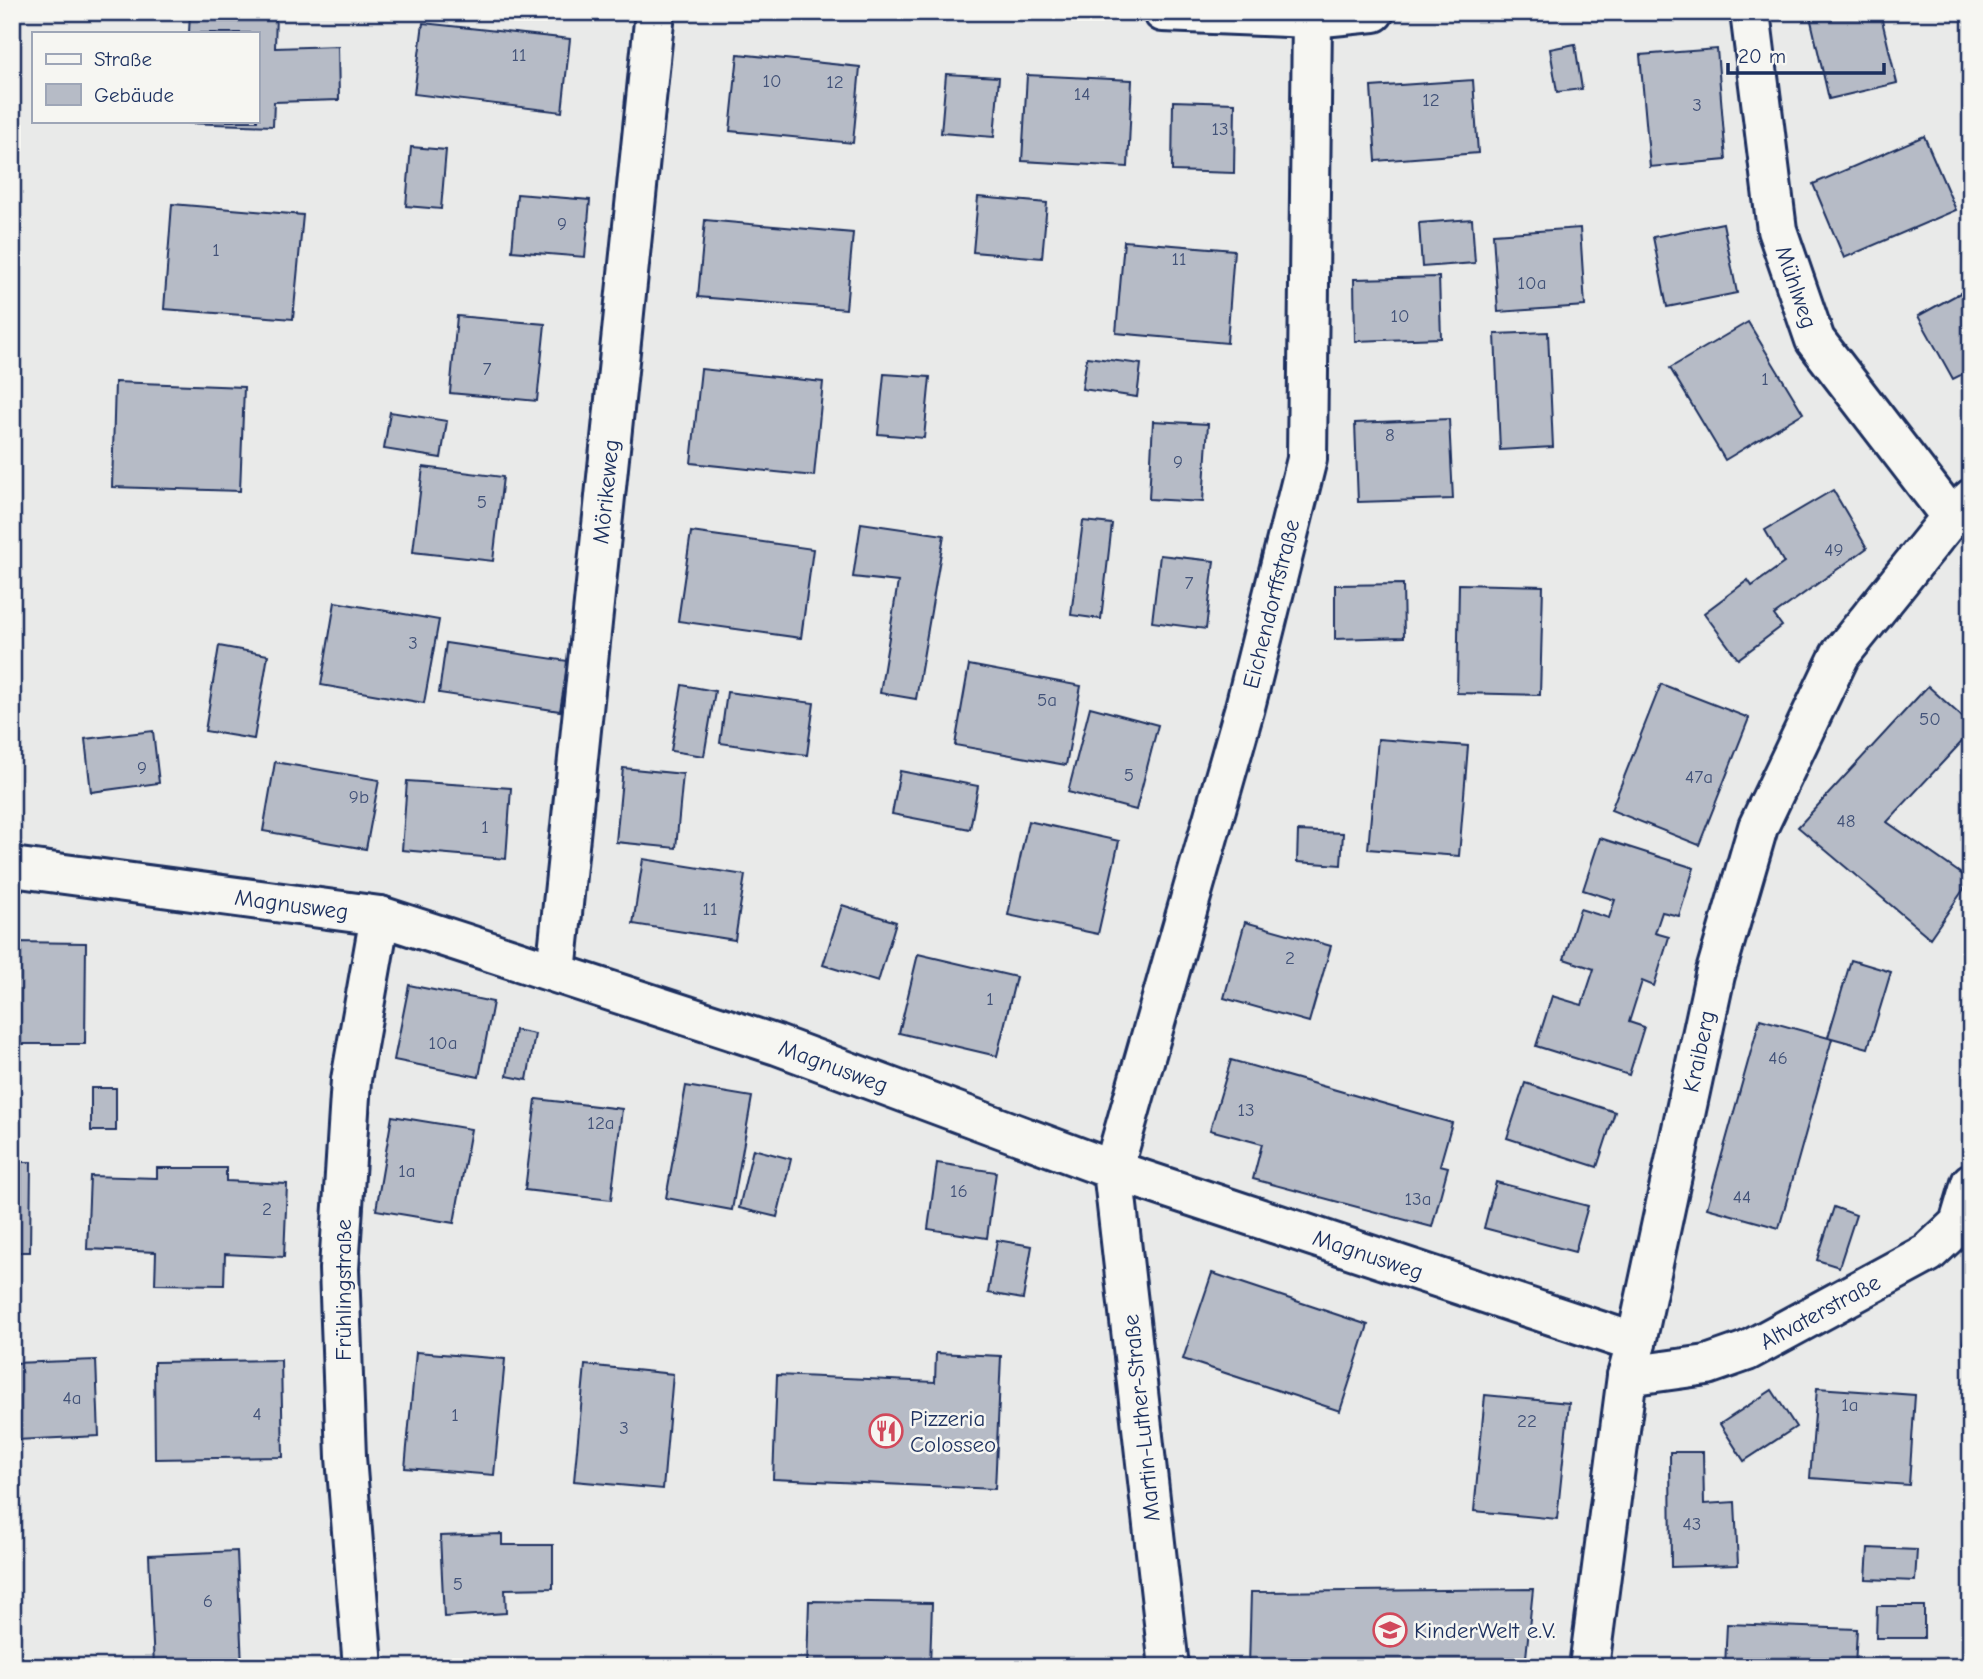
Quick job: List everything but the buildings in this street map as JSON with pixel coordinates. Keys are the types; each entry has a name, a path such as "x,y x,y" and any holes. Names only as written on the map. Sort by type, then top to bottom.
{"street":[{"name":"Mörikeweg","path":"556,972 655,12"},
{"path":"1163,12 1311,18 1374,12"},
{"name":"Mühlweg","path":"1750,12 1777,230 1815,340 1961,508"},
{"name":"Eichendorffstraße","path":"1113,1170 1245,707 1307,459 1311,18"},
{"name":"Kraiberg","path":"1589,1667 1632,1359 1715,975 1758,827 1840,655 1961,508"},
{"name":"Magnusweg","path":"12,867 380,916 777,1045 1632,1359"},
{"name":"Frühlingstraße","path":"363,1667 346,1457 339,1269 351,1080 380,916"},
{"name":"Martin-Luther-Straße","path":"1113,1170 1168,1667"},
{"name":"Altvaterstraße","path":"1632,1359 1707,1365 1747,1351 1928,1253 1959,1224 1971,1183"}],"place":[{"name":"Pizzeria Colosseo","path":"886,1431"},
{"name":"KinderWelt e.V.","path":"1390,1630"}]}
